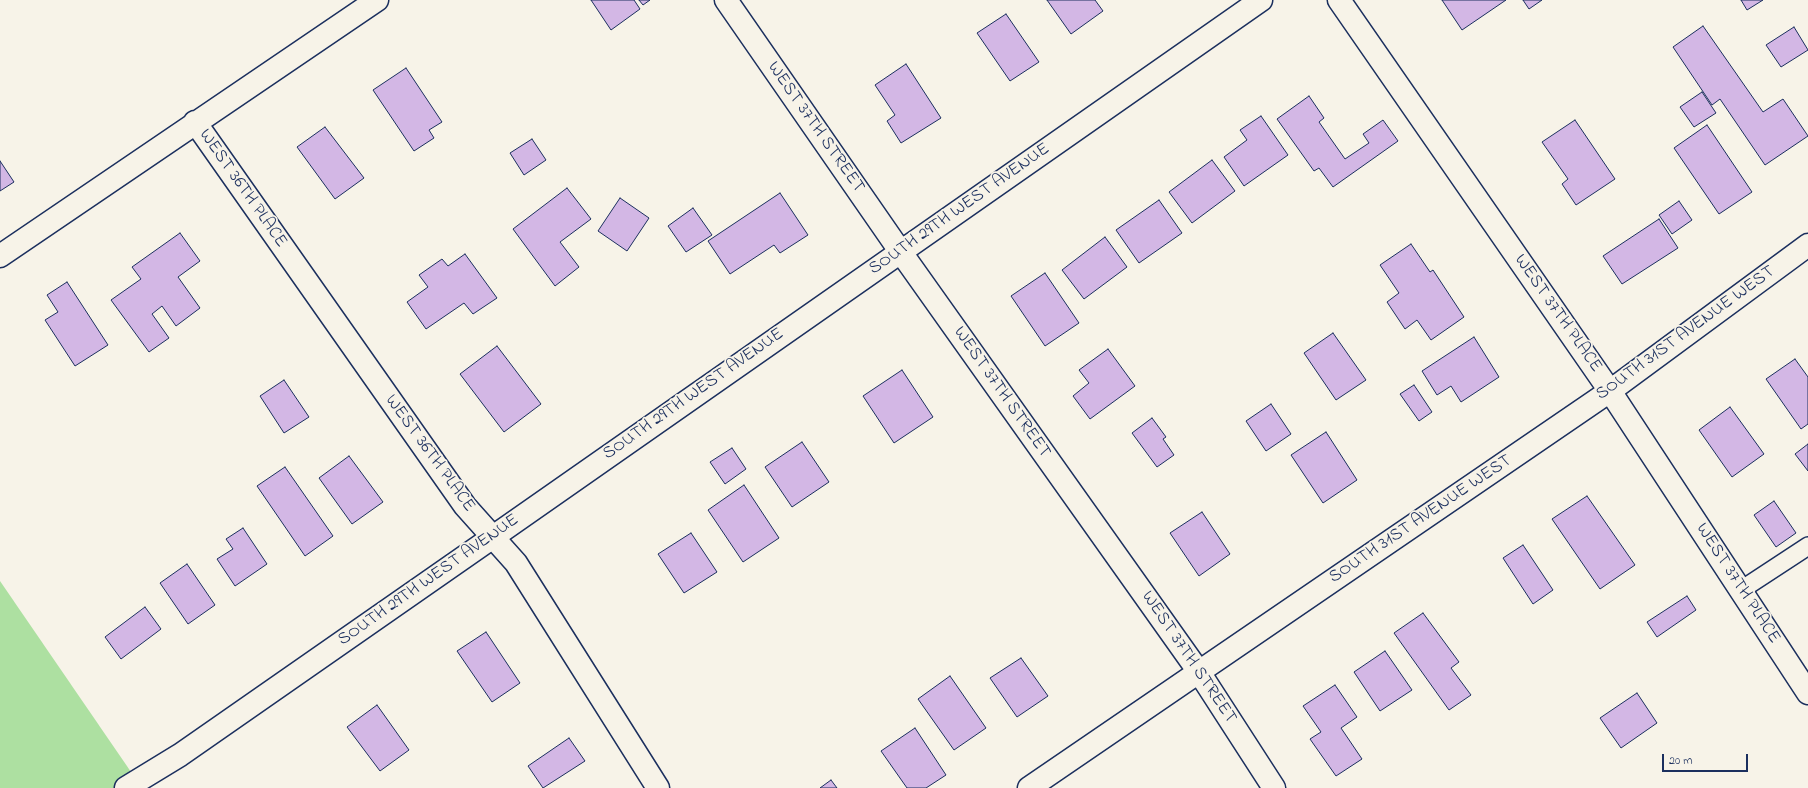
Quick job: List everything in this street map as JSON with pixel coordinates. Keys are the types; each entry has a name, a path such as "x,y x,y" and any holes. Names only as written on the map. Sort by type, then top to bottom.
{"street":[{"path":"0,256 376,0"},
{"name":"WEST 37TH STREET","path":"726,0 900,251 1199,672 1274,788"},
{"name":"SOUTH 29TH WEST AVENUE","path":"126,788 180,755 1261,0"},
{"name":"WEST 37TH PLACE","path":"1339,0 1610,390 1808,693"},
{"name":"WEST 36TH PLACE","path":"195,122 465,506 516,563 658,788"},
{"name":"SOUTH 31ST AVENUE WEST","path":"1029,788 1610,390 1808,245"}],"lane":[{"path":"1741,590 1808,546"}],"green space":[{"path":"0,581 142,788 0,788"}],"building":[{"path":"591,0 634,0 640,9 611,30"},
{"path":"639,0 650,0 643,5"},
{"path":"1047,0 1095,0 1103,11 1071,34"},
{"path":"1442,0 1506,0 1462,30"},
{"path":"1523,0 1542,0 1529,9"},
{"path":"1741,0 1763,0 1747,10"},
{"path":"1006,14 1039,62 1010,81 977,33"},
{"path":"1703,26 1763,112 1783,99 1808,136 1765,165 1720,99 1712,105 1673,47"},
{"path":"1794,27 1808,50 1781,67 1766,45"},
{"path":"906,64 941,118 901,143 887,121 895,115 875,85"},
{"path":"406,68 442,122 429,130 434,138 414,151 373,90"},
{"path":"1702,92 1716,113 1694,127 1680,107"},
{"path":"1309,96 1324,118 1319,122 1345,159 1369,143 1363,134 1383,120 1398,141 1333,187 1319,168 1314,171 1277,119"},
{"path":"1261,116 1288,155 1244,186 1224,157 1247,140 1240,130"},
{"path":"1575,120 1615,179 1576,205 1562,184 1568,179 1542,142"},
{"path":"1707,125 1752,192 1719,214 1674,148"},
{"path":"325,127 364,178 335,199 297,147"},
{"path":"532,139 546,160 524,175 510,153"},
{"path":"1212,160 1235,191 1192,223 1169,192"},
{"path":"0,161 14,182 0,191"},
{"path":"567,188 591,219 560,242 579,267 555,286 513,229"},
{"path":"780,193 808,235 780,253 774,245 730,274 708,241"},
{"path":"620,198 649,218 627,251 598,231"},
{"path":"1159,200 1182,233 1139,263 1116,230"},
{"path":"1679,201 1692,220 1672,234 1659,215"},
{"path":"693,208 712,235 686,252 668,226"},
{"path":"1659,219 1678,248 1622,284 1603,256"},
{"path":"180,233 200,261 178,277 200,308 176,326 162,306 152,314 169,338 149,352 111,300 141,279 132,267"},
{"path":"1105,237 1127,267 1084,299 1062,270"},
{"path":"1411,244 1430,272 1433,270 1464,317 1431,340 1417,320 1405,329 1387,302 1399,293 1380,265"},
{"path":"465,254 497,298 473,314 464,303 426,329 407,302 428,287 419,275 442,259 448,266"},
{"path":"1045,273 1079,323 1045,346 1011,296"},
{"path":"67,282 108,345 75,366 45,320 58,312 47,295"},
{"path":"1333,333 1366,380 1336,400 1304,353"},
{"path":"1474,337 1499,377 1461,402 1451,386 1437,395 1422,371"},
{"path":"497,346 541,404 504,432 460,374"},
{"path":"1108,349 1135,386 1090,419 1073,396 1089,383 1079,370"},
{"path":"1795,359 1808,377 1808,424 1801,429 1766,379"},
{"path":"902,370 933,417 894,443 863,396"},
{"path":"284,380 309,417 284,433 260,396"},
{"path":"1414,385 1432,412 1419,421 1400,394"},
{"path":"1271,404 1291,434 1266,451 1246,421"},
{"path":"1730,407 1764,454 1732,477 1699,430"},
{"path":"1152,418 1166,437 1163,439 1174,455 1157,467 1132,433"},
{"path":"1326,432 1357,480 1323,503 1291,455"},
{"path":"802,442 829,482 792,507 765,467"},
{"path":"1808,444 1808,471 1795,454"},
{"path":"732,448 746,469 725,484 710,462"},
{"path":"349,456 383,502 352,524 319,478"},
{"path":"285,467 333,536 305,556 257,486"},
{"path":"744,485 779,538 743,562 708,510"},
{"path":"1587,496 1635,565 1600,589 1552,519"},
{"path":"1774,501 1796,533 1776,547 1754,515"},
{"path":"1202,512 1230,554 1199,576 1170,533"},
{"path":"243,528 267,564 235,586 217,559 233,549 226,539"},
{"path":"691,533 717,572 684,593 658,554"},
{"path":"1523,545 1553,590 1533,604 1503,558"},
{"path":"187,564 215,605 188,624 160,583"},
{"path":"1687,596 1696,610 1657,637 1647,622"},
{"path":"145,607 161,629 121,659 105,637"},
{"path":"1423,613 1459,662 1451,668 1471,695 1449,710 1394,633"},
{"path":"486,632 520,683 492,702 457,651"},
{"path":"1385,651 1412,690 1380,711 1354,672"},
{"path":"1021,658 1048,696 1017,717 990,678"},
{"path":"950,676 986,728 954,750 918,699"},
{"path":"1335,685 1357,717 1341,728 1362,759 1336,776 1310,739 1321,732 1303,706"},
{"path":"1637,693 1657,723 1621,748 1600,718"},
{"path":"377,705 409,750 380,771 347,727"},
{"path":"915,728 946,775 926,788 907,788 881,751"},
{"path":"569,738 585,761 543,788 528,766"},
{"path":"831,780 837,788 820,788"}]}
